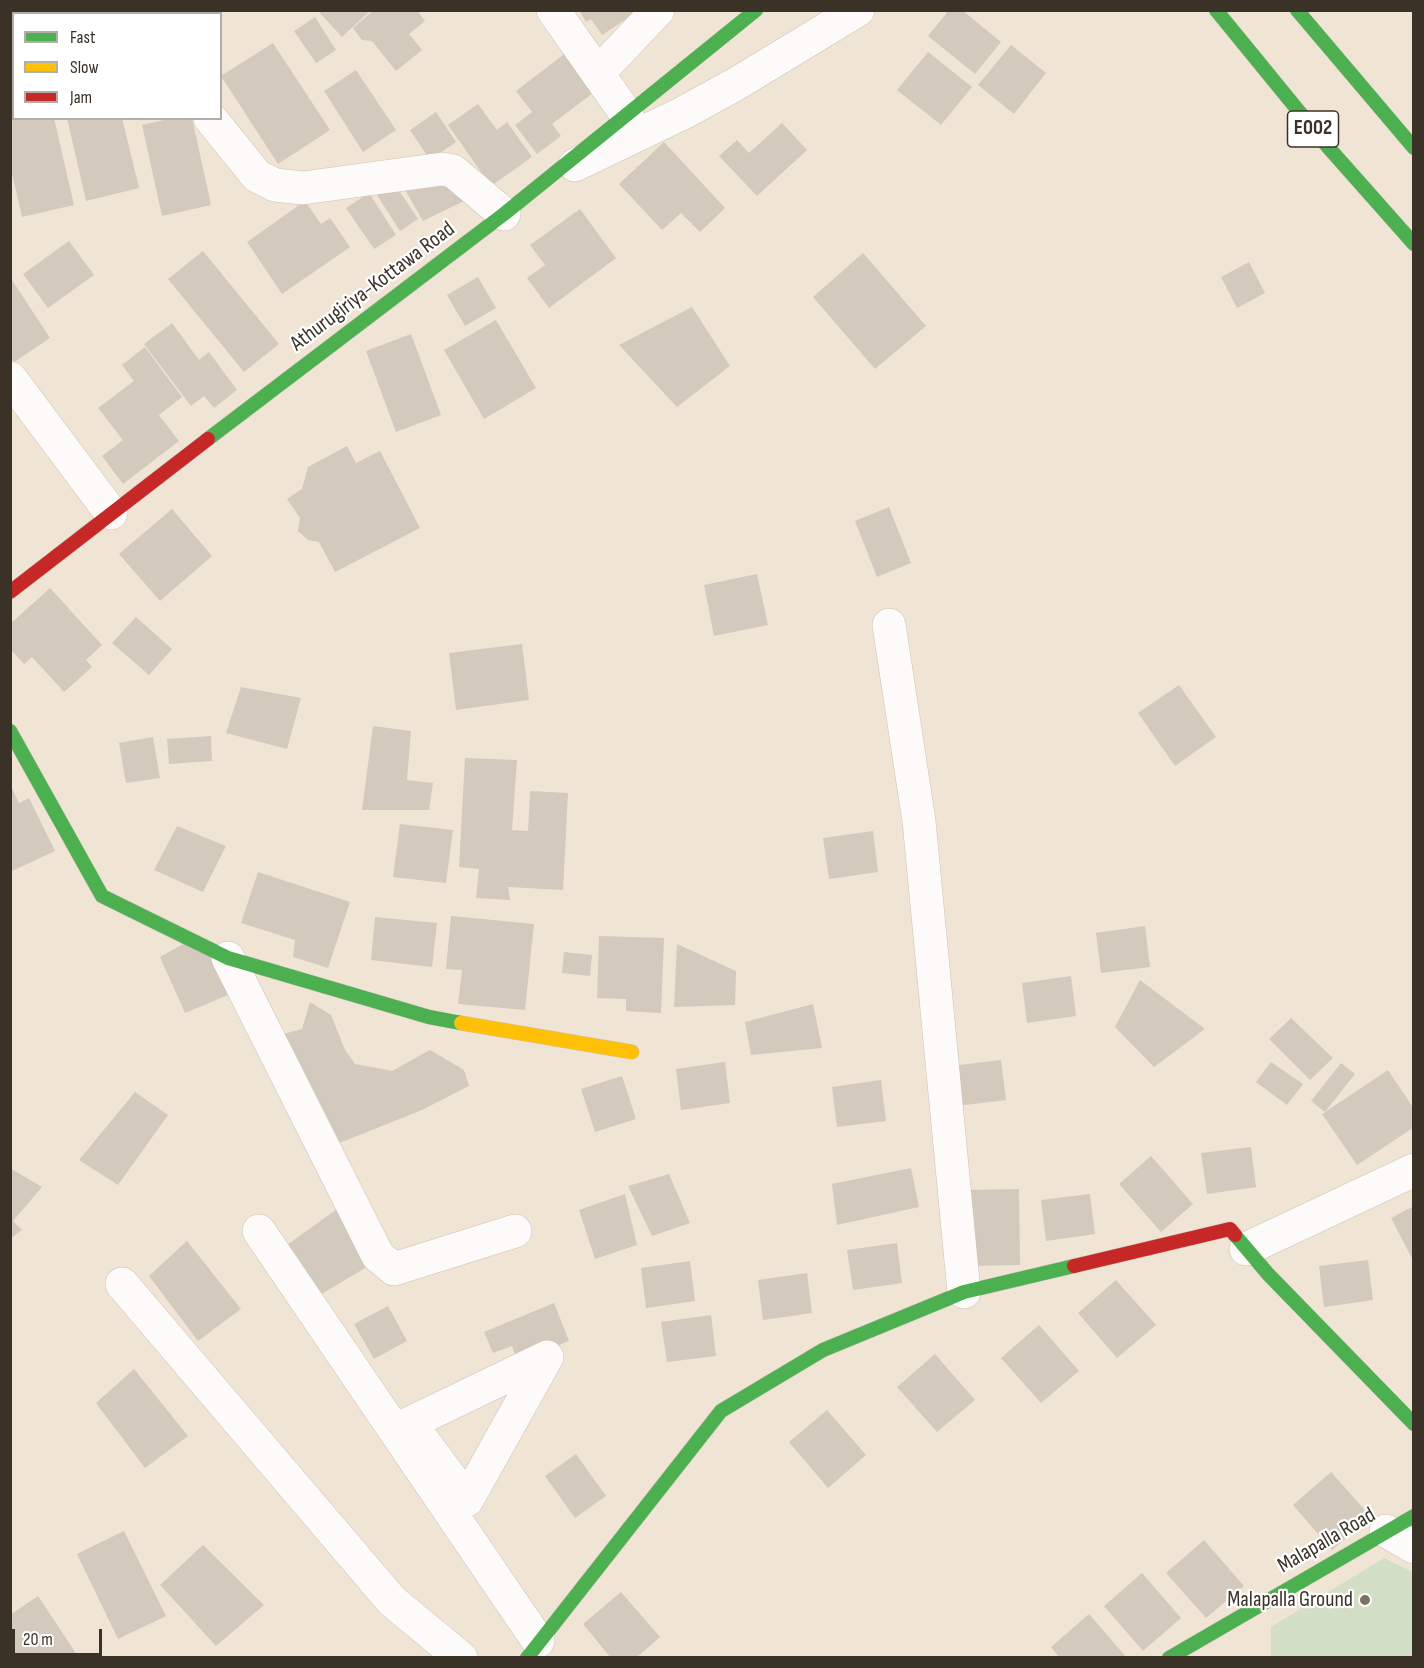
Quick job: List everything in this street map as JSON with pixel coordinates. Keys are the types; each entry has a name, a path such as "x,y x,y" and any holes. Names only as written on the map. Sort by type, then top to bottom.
{"main road":[{"name":"Athurugiriya-Kottawa Road","path":"10,592 504,214 756,10"},
{"name":"E002","path":"1216,10 1328,147 1413,244"},
{"name":"E002","path":"1297,10 1413,148"},
{"path":"10,731 102,896 228,958 429,1017 632,1052"},
{"path":"533,1649 721,1411 823,1350 964,1292 1230,1229 1269,1274 1413,1424"},
{"name":"Malapalla Road","path":"1169,1658 1404,1531"}],"street":[{"path":"553,10 627,115"},
{"path":"598,74 658,10"},
{"path":"552,176 683,113 736,84 858,10"},
{"path":"212,120 257,176 275,185 303,188 442,169 453,171 504,214"},
{"path":"10,378 111,513"},
{"path":"889,625 919,821 964,1292"},
{"path":"228,958 378,1256 387,1265 394,1269 515,1231"},
{"path":"1246,1248 1413,1170"},
{"path":"259,1231 465,1533 533,1649"},
{"path":"122,1284 392,1601 461,1658"},
{"path":"465,1533 466,1500"}],"green space":[{"name":"Malapalla Ground","path":"1384,1558 1413,1572 1413,1657 1271,1656 1271,1627"}],"building":[{"path":"31,10 89,10 90,12 32,12"},
{"path":"97,10 156,10 156,12 98,12"},
{"path":"161,10 219,10 220,12 162,12"},
{"path":"317,10 371,10 342,37"},
{"path":"374,10 417,10 425,21 409,34 422,50 396,71 372,41 362,40 353,28"},
{"path":"579,10 640,10 602,35 591,19 586,22"},
{"path":"949,10 962,10 1001,42 975,74 928,36"},
{"path":"315,17 336,50 316,63 294,31"},
{"path":"273,43 330,130 278,164 222,75"},
{"path":"1011,45 1046,73 1014,114 978,85"},
{"path":"567,52 597,90 552,124 561,136 537,154 515,125 532,112 516,91"},
{"path":"928,52 972,87 941,125 897,90"},
{"path":"356,70 396,130 363,152 324,91"},
{"path":"478,104 497,130 507,122 532,157 491,186 448,125"},
{"path":"436,112 456,142 430,160 410,130"},
{"path":"12,114 12,120 54,120 74,205 22,217 10,165 10,115"},
{"path":"67,120 122,120 139,188 86,201"},
{"path":"164,120 192,120 211,205 162,216 142,125"},
{"path":"782,123 807,150 757,196 719,156 737,140 749,153"},
{"path":"664,142 725,208 700,232 681,213 662,230 619,184"},
{"path":"453,180 464,201 423,221 405,190"},
{"path":"398,189 418,219 400,231 375,192"},
{"path":"369,193 396,235 374,249 346,208"},
{"path":"305,201 321,224 330,218 350,247 282,294 247,242"},
{"path":"580,209 616,258 549,308 527,278 545,265 530,245"},
{"path":"69,241 94,275 48,308 23,274"},
{"path":"203,251 279,344 244,372 168,279"},
{"path":"863,253 926,326 875,369 813,297"},
{"path":"1249,262 1265,293 1237,308 1221,277"},
{"path":"10,277 50,338 14,362 10,356"},
{"path":"478,277 496,308 465,326 447,295"},
{"path":"692,307 730,366 677,407 619,345"},
{"path":"496,320 536,388 484,419 444,350"},
{"path":"172,323 199,360 209,352 237,390 214,408 204,396 191,406 144,344"},
{"path":"411,334 441,415 396,432 366,351"},
{"path":"145,347 182,397 159,415 179,441 123,484 102,456 123,440 98,408 134,381 122,365"},
{"path":"347,446 356,463 380,451 420,528 335,572 319,542 308,540 298,531 300,518 287,499 302,489 308,467"},
{"path":"889,507 911,563 877,577 855,521"},
{"path":"172,509 212,556 160,601 119,554"},
{"path":"757,574 768,625 714,636 704,585"},
{"path":"50,588 102,645 86,660 92,667 64,692 32,657 24,664 10,649 10,624"},
{"path":"136,617 172,649 149,675 112,643"},
{"path":"522,644 529,700 456,710 449,653"},
{"path":"1179,685 1216,737 1175,766 1138,713"},
{"path":"241,687 301,698 287,749 226,733"},
{"path":"373,726 411,731 407,780 433,783 429,810 362,810"},
{"path":"211,736 212,761 169,764 167,739"},
{"path":"153,737 160,778 126,783 119,743"},
{"path":"465,758 517,760 512,830 528,831 530,791 568,793 563,890 508,887 510,900 476,898 479,869 459,867"},
{"path":"10,784 19,803 29,798 55,851 10,872"},
{"path":"400,824 453,830 446,883 393,877"},
{"path":"177,826 226,846 203,892 154,870"},
{"path":"873,831 878,872 829,879 823,838"},
{"path":"258,872 350,902 328,968 293,957 295,940 241,923"},
{"path":"451,916 534,924 525,1010 458,1004 462,970 446,969"},
{"path":"375,917 437,923 432,967 371,960"},
{"path":"1145,926 1150,967 1101,973 1096,933"},
{"path":"199,935 228,995 185,1013 160,957"},
{"path":"599,936 664,938 661,1013 626,1011 626,999 597,998"},
{"path":"677,944 736,971 735,1005 674,1007"},
{"path":"564,952 592,955 590,976 562,973"},
{"path":"1071,976 1076,1016 1027,1023 1022,983"},
{"path":"1140,980 1205,1029 1154,1067 1115,1027"},
{"path":"310,1002 331,1015 345,1050 355,1064 392,1071 430,1050 464,1070 469,1086 422,1110 337,1144 276,1036 302,1029"},
{"path":"813,1004 822,1048 751,1055 745,1022"},
{"path":"1291,1018 1333,1058 1310,1080 1269,1039"},
{"path":"1001,1060 1006,1100 957,1106 951,1066"},
{"path":"725,1062 730,1103 681,1110 676,1069"},
{"path":"1271,1062 1303,1084 1287,1105 1256,1082"},
{"path":"1341,1063 1355,1074 1325,1112 1311,1101"},
{"path":"1388,1070 1414,1109 1414,1127 1357,1165 1322,1114"},
{"path":"622,1076 636,1119 595,1132 581,1089"},
{"path":"881,1080 886,1121 837,1127 832,1087"},
{"path":"135,1092 168,1115 118,1185 79,1160"},
{"path":"1251,1147 1256,1187 1207,1194 1201,1153"},
{"path":"1151,1156 1193,1204 1161,1232 1119,1184"},
{"path":"10,1168 42,1187 13,1221 22,1230 10,1239"},
{"path":"911,1168 919,1207 837,1225 832,1184"},
{"path":"669,1174 690,1223 652,1236 628,1186"},
{"path":"1019,1189 1020,1265 968,1266 968,1190"},
{"path":"625,1194 637,1245 595,1259 579,1210"},
{"path":"1090,1194 1095,1234 1046,1241 1041,1200"},
{"path":"344,1204 370,1265 315,1298 287,1245"},
{"path":"1414,1206 1414,1262 1391,1218"},
{"path":"187,1241 241,1309 198,1341 149,1276"},
{"path":"897,1243 902,1283 853,1290 847,1250"},
{"path":"1368,1260 1373,1300 1324,1307 1319,1266"},
{"path":"690,1261 695,1301 646,1308 641,1268"},
{"path":"807,1273 812,1313 763,1320 758,1280"},
{"path":"1116,1280 1156,1325 1117,1358 1078,1313"},
{"path":"554,1303 569,1341 518,1362 512,1346 493,1353 484,1332"},
{"path":"388,1306 407,1341 374,1359 354,1324"},
{"path":"711,1315 716,1356 667,1362 661,1322"},
{"path":"1039,1325 1079,1371 1041,1403 1001,1358"},
{"path":"935,1354 975,1400 937,1432 897,1387"},
{"path":"134,1369 188,1436 145,1468 96,1403"},
{"path":"827,1410 866,1455 828,1488 789,1442"},
{"path":"576,1454 606,1496 575,1518 545,1476"},
{"path":"1331,1472 1371,1517 1332,1550 1293,1505"},
{"path":"124,1531 166,1616 118,1639 77,1554"},
{"path":"1204,1540 1244,1586 1206,1618 1166,1573"},
{"path":"203,1545 264,1605 216,1646 160,1585"},
{"path":"1142,1573 1181,1618 1143,1651 1104,1606"},
{"path":"621,1592 660,1637 636,1658 611,1658 583,1624"},
{"path":"38,1596 79,1658 10,1658 10,1615"},
{"path":"1089,1614 1127,1658 1060,1658 1051,1647"}],"traffic: fast":[{"path":"208,439 504,214 756,10"},
{"path":"1216,10 1328,147 1414,244"},
{"path":"1297,10 1414,148"},
{"path":"10,731 102,896 228,958 429,1017 461,1023"},
{"path":"1235,1235 1268,1274 1414,1424"},
{"path":"527,1658 721,1411 823,1350 964,1292 1074,1266"},
{"path":"1169,1658 1414,1516"}],"traffic: slow":[{"path":"461,1023 632,1052"}],"traffic: jam":[{"path":"10,592 208,439"},
{"path":"1074,1266 1230,1229 1235,1235"}],"place":[{"name":"Malapalla Ground","path":"1365,1600"}]}
